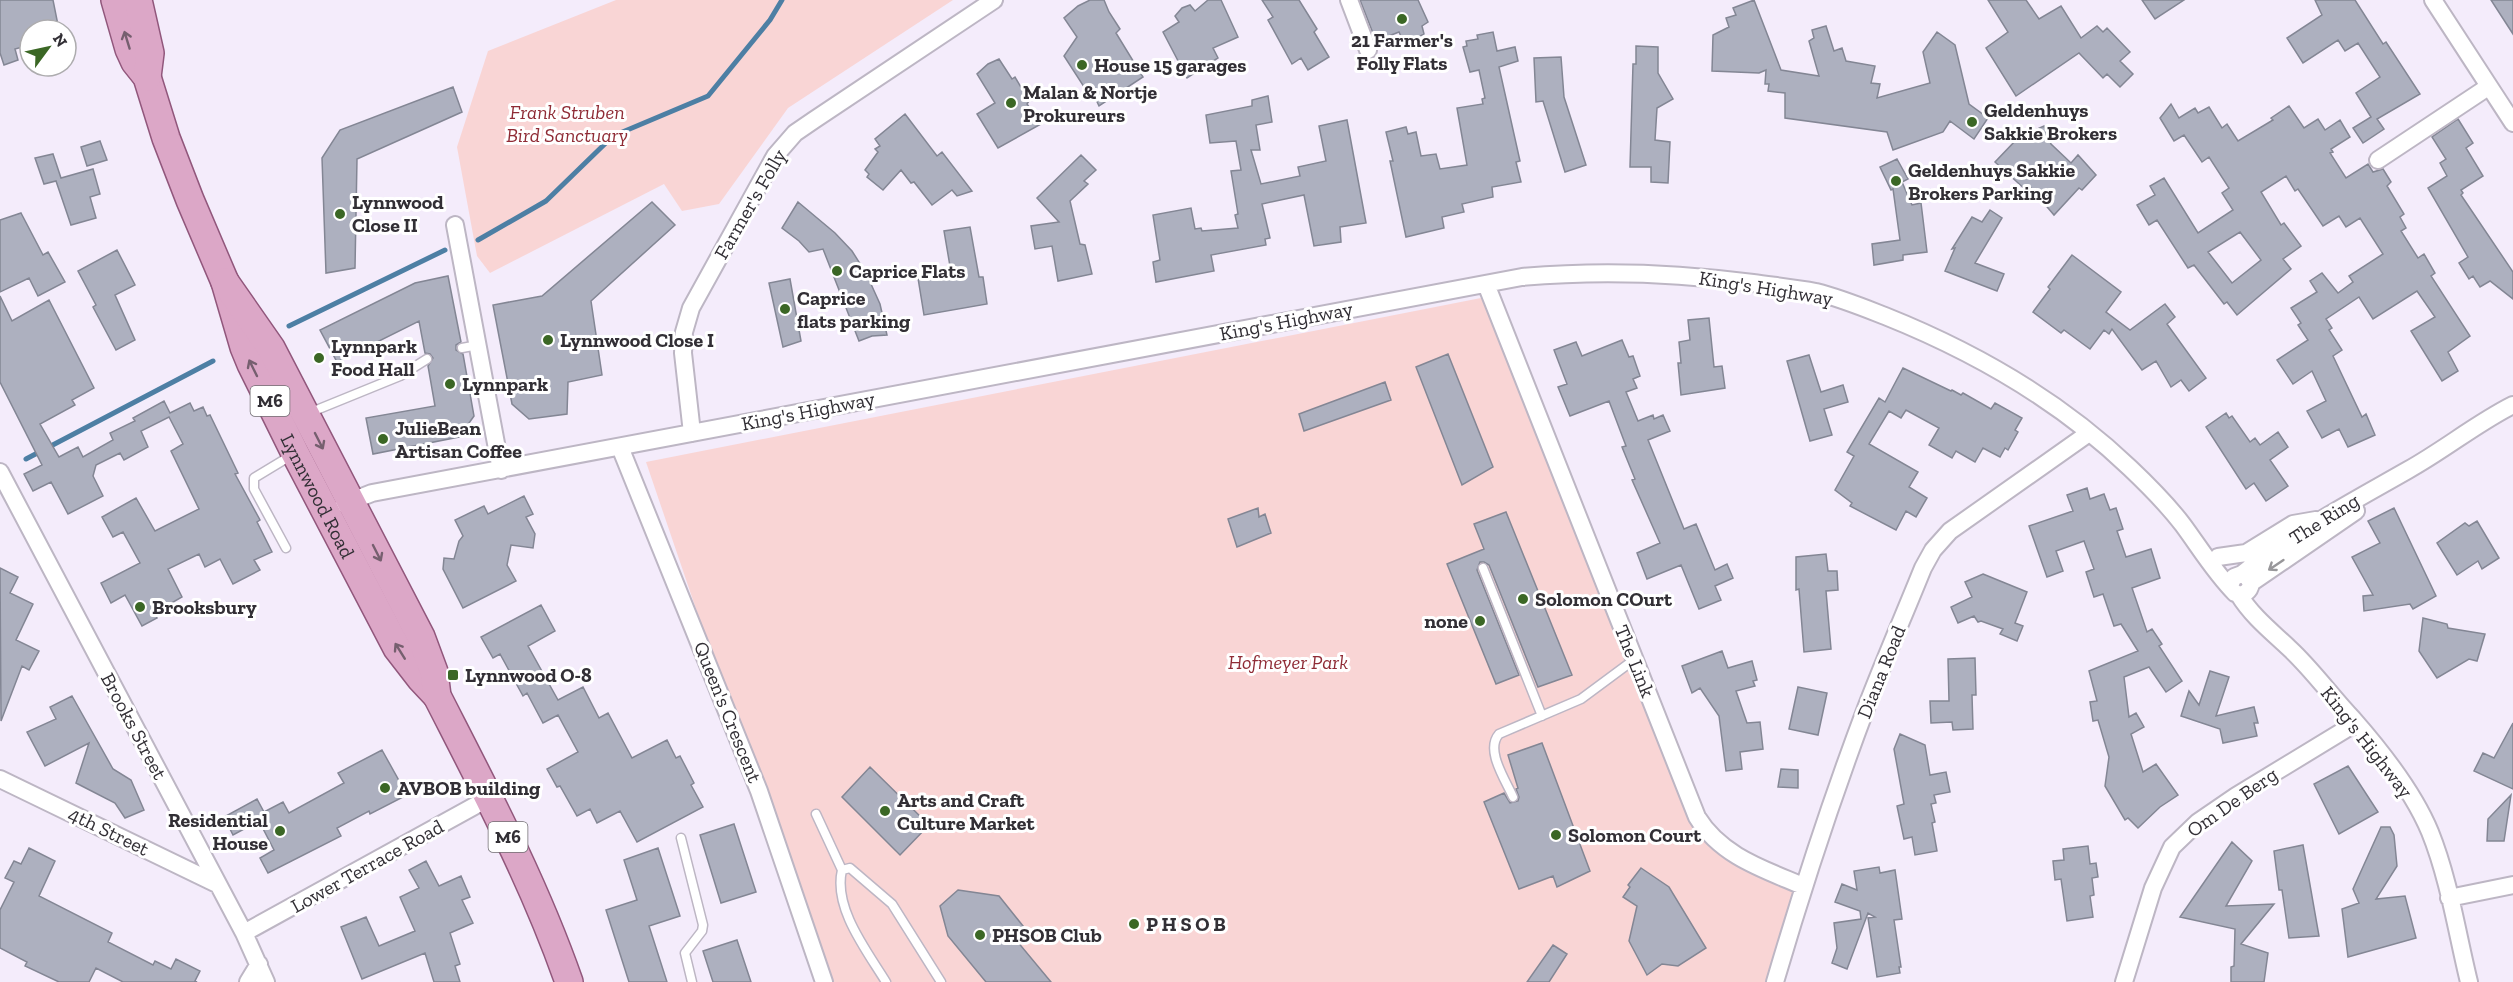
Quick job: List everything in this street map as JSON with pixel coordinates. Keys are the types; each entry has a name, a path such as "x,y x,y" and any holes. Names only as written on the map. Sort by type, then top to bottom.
{"main road":[{"name":"Lynnwood Road","path":"115,0 135,62 147,76 166,138 225,282 244,347 295,453 339,507 421,637 434,672 438,696 548,924 569,982"},
{"name":"Lynnwood Road","path":"138,0 150,53 147,76"},
{"name":"Lynnwood Road","path":"225,282 271,348 306,414 339,507"}],"street":[{"name":"Farmer's Folly","path":"692,433 683,353 684,332 691,308 775,156 795,133 993,0"},
{"path":"1349,0 1368,50"},
{"path":"2433,0 2513,123"},
{"path":"2378,160 2488,87"},
{"path":"455,225 470,346 501,470"},
{"name":"King's Highway","path":"339,507 372,493 1486,284 1559,274 1602,273 1725,279 1815,292 1903,323 1979,358 2022,384 2089,433 2152,490 2184,527 2218,557 2242,583 2290,648 2356,723 2396,774 2415,804 2430,831 2469,982"},
{"name":"The Link","path":"1486,284 1697,818 1722,848 1739,858 1803,886"},
{"name":"The Ring","path":"2242,583 2325,525 2375,498 2409,470 2513,405"},
{"name":"Diana Road","path":"1774,982 1803,886 1867,707 1923,568 1933,550 1967,517 2089,433"},
{"name":"Queen's Crescent","path":"620,447 759,791 824,982"},
{"name":"Brooks Street","path":"0,472 244,933 266,982"},
{"path":"2218,557 2246,553 2293,524 2325,525"},
{"name":"King's Highway","path":"2184,527 2202,555 2242,583"},
{"name":"Om De Berg","path":"2124,982 2153,888 2172,847 2198,822 2217,809 2356,723"},
{"name":"4th Street","path":"0,779 217,884"},
{"name":"Lower Terrace Road","path":"244,933 489,798"},
{"path":"2449,898 2513,885"},
{"path":"248,982 259,964"}],"lane":[{"path":"306,414 400,376 427,359"},
{"path":"286,548 254,489 254,478 295,453"},
{"path":"1483,568 1542,716"},
{"path":"1512,797 1493,751 1494,740 1499,734 1581,699 1635,659"},
{"path":"816,814 842,870 840,891 861,945 886,982"},
{"path":"681,838 703,925 702,931 685,953 692,982"},
{"path":"842,870 850,868 892,904 940,982"}],"green space":[{"name":"Frank Struben Bird Sanctuary","path":"616,0 953,0 788,108 719,204 682,211 664,184 490,273 477,256 457,147 488,51"},
{"name":"Hofmeyer Park","path":"1481,298 1712,838 1803,886 1777,982 823,982 646,462"}],"building":[{"path":"0,0 53,0 57,18 18,18 18,48 15,49 18,60 4,65 0,53"},
{"path":"1090,0 1104,0 1120,29 1116,33 1143,77 1099,106 1090,87 1086,90 1064,56 1077,37 1064,18 1078,6"},
{"path":"1208,0 1221,0 1238,37 1213,48 1218,58 1187,78 1163,32 1179,22 1175,16 1182,8 1190,5 1195,11"},
{"path":"1262,0 1299,0 1317,29 1314,32 1329,57 1308,70 1301,58 1292,64 1268,20 1273,17"},
{"name":"21 Farmer's Folly Flats","path":"1360,0 1418,0 1428,22 1422,26 1424,34 1405,45 1399,32 1376,41"},
{"path":"1754,0 1781,70 1819,76 1809,41 1814,38 1812,30 1826,26 1834,51 1842,48 1846,61 1875,66 1871,83 1880,84 1877,98 1930,83 1923,52 1937,32 1955,45 1969,104 1988,118 1974,139 1950,121 1943,132 1893,150 1887,132 1785,118 1785,93 1768,91 1769,84 1765,84 1766,70 1759,73 1712,71 1713,35 1729,27 1726,18 1736,15 1733,8"},
{"path":"1988,0 2026,0 2039,19 2061,6 2081,38 2097,26 2103,32 2107,28 2130,52 2120,61 2133,74 2120,87 2107,74 2103,78 2079,53 2016,96 1986,48 2008,32"},
{"path":"2142,0 2184,0 2155,19"},
{"path":"2315,0 2355,0 2383,44 2386,42 2420,94 2377,119 2384,129 2363,143 2353,128 2371,117 2356,93 2380,77 2358,43 2345,51 2338,40 2303,63 2287,38 2322,15"},
{"path":"2491,0 2513,0 2513,34"},
{"path":"1493,32 1497,51 1515,47 1518,61 1499,67 1520,161 1516,162 1521,182 1492,187 1493,197 1462,204 1464,212 1442,217 1444,228 1406,237 1386,132 1406,127 1408,134 1416,132 1421,156 1436,154 1440,169 1467,165 1457,108 1483,104 1482,99 1485,98 1479,70 1470,72 1463,47 1467,46 1466,41 1478,39 1477,35"},
{"path":"1636,46 1658,47 1658,73 1673,99 1657,108 1655,140 1670,142 1668,183 1651,182 1651,167 1630,167 1633,64 1636,64"},
{"path":"1561,57 1564,97 1586,165 1565,172 1543,101 1536,102 1534,58"},
{"name":"Malan & Nortje Prokureurs","path":"999,59 1012,79 1015,77 1029,101 1027,104 1041,124 998,148 977,114 995,103 977,74 988,64"},
{"name":"Lynnwood Close II","path":"453,87 462,112 357,159 355,268 326,273 322,158 340,130"},
{"path":"1268,96 1272,122 1256,125 1260,150 1251,150 1261,184 1300,176 1298,167 1326,161 1319,126 1347,120 1366,223 1340,227 1341,242 1314,246 1304,195 1262,204 1270,238 1265,239 1266,245 1211,255 1214,271 1156,282 1153,262 1160,260 1153,215 1191,208 1195,229 1201,228 1202,231 1238,228 1231,171 1241,170 1236,141 1210,143 1206,115 1252,106 1252,100"},
{"path":"2171,104 2179,118 2195,108 2198,113 2209,107 2222,128 2227,124 2238,141 2273,120 2271,118 2289,106 2304,128 2318,119 2325,130 2340,120 2350,137 2331,149 2333,152 2330,153 2346,178 2368,164 2373,172 2383,169 2391,182 2387,186 2404,214 2400,217 2406,228 2401,231 2418,258 2424,254 2435,273 2431,276 2470,336 2448,352 2458,371 2442,381 2411,331 2435,317 2417,291 2373,319 2359,297 2326,319 2332,328 2329,330 2342,350 2333,356 2362,417 2366,414 2375,435 2348,447 2339,429 2322,438 2307,411 2326,401 2312,371 2293,384 2277,360 2308,340 2291,308 2317,292 2310,281 2322,273 2338,293 2353,282 2349,276 2383,254 2360,218 2346,227 2339,216 2323,226 2298,189 2295,191 2286,176 2261,192 2281,225 2284,223 2301,246 2283,259 2291,269 2237,315 2227,302 2224,304 2194,265 2188,268 2157,220 2149,225 2137,205 2155,195 2150,186 2164,178 2198,233 2233,210 2222,193 2229,188 2209,157 2202,162 2184,135 2174,141 2160,118","holes":["2240,232 2261,260 2232,283 2208,252"]},
{"path":"905,114 937,156 942,152 972,191 957,196 952,190 932,205 901,170 883,190 867,177 869,174 865,170 878,152 875,149 880,146 875,139"},
{"path":"2458,119 2473,143 2466,148 2483,176 2461,190 2463,193 2461,195 2513,272 2513,299 2490,281 2480,287 2473,276 2469,279 2459,263 2468,257 2428,188 2447,176 2440,163 2446,159 2432,137"},
{"path":"2044,126 2051,144 2071,163 2078,155 2096,175 2082,190 2079,188 2054,215 2031,188 2028,192 1995,162 2019,137"},
{"path":"100,141 107,160 87,166 81,147"},
{"path":"53,154 61,178 93,169 100,194 90,197 96,218 71,225 56,181 44,184 35,158"},
{"path":"1081,155 1096,170 1084,181 1088,184 1070,201 1080,244 1085,245 1092,274 1058,281 1052,246 1035,249 1031,226 1059,222 1037,198"},
{"path":"1897,159 1908,179 1902,182 1912,205 1921,203 1927,252 1903,255 1903,260 1874,265 1872,244 1900,240 1893,189 1891,190 1880,167"},
{"name":"Lynnwood Close I","path":"652,202 675,225 591,301 602,375 568,382 567,414 529,419 512,404 493,305 542,296"},
{"name":"Caprice Flats","path":"798,202 835,233 852,251 866,273 880,304 887,335 872,336 859,341 823,249 809,252 782,228"},
{"path":"1990,210 2002,218 1975,263 2004,274 1997,291 1945,271 1955,248 1952,249 1972,217 1982,222"},
{"path":"21,213 43,255 48,252 65,282 38,296 29,278 0,292 0,220"},
{"path":"970,227 979,277 983,277 987,304 924,315 918,278 951,272 944,231"},
{"path":"117,250 135,285 115,295 135,340 116,350 93,307 96,305 78,271"},
{"path":"2072,255 2121,292 2106,312 2130,330 2165,304 2175,317 2167,324 2206,378 2189,391 2181,380 2171,387 2156,361 2142,370 2112,329 2109,334 2104,330 2090,349 2064,330 2061,333 2033,312"},
{"name":"Lynnpark","path":"448,276 461,342 456,345 456,350 463,354 474,416 459,437 373,454 366,418 435,406 428,366 433,358 430,354 425,353 419,321 337,362 320,330 415,283"},
{"name":"Caprice flats parking","path":"790,279 801,341 783,347 769,283"},
{"path":"0,296 12,321 49,300 94,388 72,400 75,405 40,424 59,457 78,447 83,457 113,440 110,433 135,421 133,418 164,401 170,413 190,403 194,411 203,407 207,416 210,415 238,473 235,474 260,520 257,522 272,552 254,560 260,570 233,584 220,559 205,567 199,554 168,569 182,597 154,613 157,618 142,626 125,595 111,603 101,583 140,563 123,532 113,537 102,517 136,498 155,531 199,509 171,451 183,444 169,417 141,431 148,447 124,460 120,453 96,465 93,476 103,496 68,514 51,482 33,491 24,474 42,465 0,382"},
{"path":"1709,318 1714,367 1722,366 1725,388 1681,395 1679,342 1690,340 1688,320"},
{"path":"1622,340 1629,357 1633,356 1640,376 1633,379 1637,388 1626,392 1638,421 1653,415 1654,419 1663,415 1670,431 1648,440 1684,529 1696,524 1715,570 1727,564 1733,578 1715,586 1721,600 1699,609 1681,565 1647,579 1637,553 1660,543 1632,480 1635,479 1622,447 1626,446 1609,401 1570,416 1558,387 1567,384 1554,350 1576,342 1582,356"},
{"path":"1448,354 1493,467 1462,485 1416,367"},
{"path":"1809,355 1821,392 1843,385 1848,402 1824,409 1832,435 1810,441 1787,361"},
{"path":"1903,368 1951,391 1961,395 1963,393 1991,409 1995,403 2022,418 2015,430 2018,432 2008,450 2005,448 2000,457 1983,448 1975,462 1956,451 1952,458 1929,445 1939,428 1906,410 1901,418 1889,411 1869,444 1918,472 1909,487 1927,498 1916,517 1906,511 1896,530 1850,506 1852,503 1835,490 1854,456 1847,452 1879,398 1885,402"},
{"path":"1385,382 1391,400 1304,431 1299,414"},
{"path":"2226,413 2229,418 2232,416 2250,442 2255,438 2260,445 2278,432 2288,447 2270,460 2288,486 2266,501 2254,483 2246,489 2206,427"},
{"path":"2087,488 2090,499 2104,494 2110,510 2116,508 2123,529 2117,531 2126,557 2151,549 2160,578 2132,588 2147,632 2152,629 2162,644 2159,646 2182,681 2166,692 2149,667 2124,677 2129,717 2136,713 2144,727 2131,734 2143,772 2156,764 2178,795 2160,807 2138,828 2128,818 2125,820 2105,786 2109,757 2098,720 2093,721 2090,702 2097,701 2089,671 2138,651 2121,624 2114,626 2103,594 2094,597 2086,572 2094,569 2084,541 2056,551 2063,571 2047,577 2029,526 2073,511 2067,495"},
{"path":"524,496 533,514 526,517 535,534 533,548 511,545 507,565 516,581 463,608 443,569 444,558 454,559 459,541 463,536 455,520 484,506 488,514"},
{"path":"1258,508 1259,517 1265,514 1271,533 1237,547 1228,519"},
{"path":"2394,508 2436,596 2413,609 2410,604 2364,611 2363,596 2373,595 2352,557 2380,543 2368,521"},
{"name":"Solomon COurt","path":"1506,512 1572,675 1538,687 1489,565 1480,562 1477,570 1519,675 1496,684 1447,564 1484,549 1474,524"},
{"path":"2477,521 2499,558 2482,569 2478,561 2457,575 2437,543 2465,523 2469,526"},
{"path":"1826,554 1828,571 1837,571 1838,590 1826,591 1831,649 1804,652 1799,589 1796,590 1796,557"},
{"path":"0,568 18,577 10,593 33,604 16,640 39,651 29,670 22,666 1,721"},
{"path":"1983,574 2027,592 2015,623 2023,626 2017,641 2000,634 2003,629 1978,622 1974,616 1958,623 1951,607 1972,597 1965,582"},
{"path":"541,605 555,631 528,646 558,700 583,687 599,718 608,713 632,758 667,740 676,758 680,756 694,783 691,785 703,807 637,842 620,811 597,823 590,809 577,816 560,786 557,787 547,769 578,752 558,715 543,723 527,693 523,696 500,654 493,658 481,637"},
{"path":"2423,618 2447,624 2448,628 2485,634 2477,661 2469,659 2437,678 2419,651"},
{"path":"1722,651 1728,668 1752,661 1757,680 1753,681 1755,686 1736,691 1747,723 1760,722 1763,749 1740,752 1742,769 1726,771 1719,716 1700,688 1692,693 1682,666"},
{"path":"1975,658 1976,695 1972,695 1973,729 1953,730 1952,722 1931,723 1930,701 1949,701 1948,659"},
{"path":"2210,671 2229,677 2216,716 2254,707 2258,723 2254,723 2257,736 2223,743 2220,729 2181,716 2189,691 2199,705"},
{"path":"1798,687 1827,693 1818,735 1789,729"},
{"path":"72,696 113,769 131,780 144,810 125,818 115,803 76,783 89,743 45,766 27,732 56,719 50,707"},
{"path":"2513,723 2513,789 2474,771 2483,753 2494,758"},
{"path":"1900,734 1925,745 1930,775 1946,772 1950,792 1934,795 1936,803 1931,804 1937,851 1915,855 1912,837 1904,839 1897,806 1904,804 1894,749"},
{"path":"1542,743 1590,871 1557,887 1553,876 1519,889 1484,802 1504,793 1510,803 1518,801 1516,789 1518,788 1508,755"},
{"path":"382,750 407,795 337,828 341,836 268,873 260,858 274,850 259,821 233,835 224,817 257,799 264,812 283,802 289,813 344,783 338,773"},
{"path":"2348,766 2378,812 2339,834 2314,784"},
{"name":"Arts and Craft Culture Market","path":"870,767 929,825 900,855 842,797"},
{"path":"1781,769 1798,770 1798,788 1778,787"},
{"path":"2511,795 2504,841 2487,841 2488,819"},
{"path":"734,824 756,892 721,903 700,835"},
{"path":"2381,827 2390,827 2394,835 2397,866 2376,899 2405,896 2416,938 2348,957 2342,909 2359,903 2353,889"},
{"path":"2232,842 2252,861 2226,906 2274,904 2241,944 2268,953 2264,982 2231,982 2235,929 2180,917"},
{"path":"2303,845 2319,936 2289,938 2274,851"},
{"path":"2088,846 2090,864 2096,863 2098,877 2092,878 2094,895 2090,896 2093,917 2067,921 2061,879 2055,880 2053,861 2064,860 2063,849"},
{"path":"29,848 55,861 39,896 112,933 108,942 153,965 155,961 171,969 176,959 200,971 195,981 197,982 123,982 96,968 89,982 59,982 25,966 27,962 0,948 0,910 14,882 5,878 14,861 21,864"},
{"path":"658,848 680,916 649,926 667,982 629,982 606,910 637,900 624,860"},
{"path":"426,861 439,886 461,876 470,897 462,900 473,923 450,933 460,964 455,966 460,982 434,982 425,953 362,979 341,927 366,917 379,946 415,931 400,897 419,888 409,870"},
{"path":"1879,867 1880,873 1895,870 1902,919 1894,920 1900,973 1877,977 1868,918 1875,917 1868,913 1847,969 1832,963 1837,948 1834,923 1861,919 1860,911 1835,902 1842,884 1857,890 1854,871"},
{"path":"1641,868 1669,887 1706,948 1678,966 1662,964 1647,975 1629,941 1637,906 1623,897 1630,887 1628,885"},
{"name":"PHSOB Club","path":"958,890 999,896 1023,926 1012,935 1051,982 986,982 948,936 940,906"},
{"path":"737,940 751,982 713,982 703,951"},
{"path":"1553,945 1567,954 1549,982 1527,982"}],"waterway":[{"path":"478,240 546,201 613,136 708,96 770,20 782,0"},
{"path":"289,326 445,250"},
{"path":"26,459 213,361"}],"place":[{"name":"21 Farmer's Folly Flats","path":"1402,19"},
{"name":"House 15 garages","path":"1082,65"},
{"name":"Malan & Nortje Prokureurs","path":"1011,103"},
{"name":"Geldenhuys Sakkie Brokers","path":"1972,122"},
{"name":"Geldenhuys Sakkie Brokers Parking","path":"1896,181"},
{"name":"Lynnwood Close II","path":"340,214"},
{"name":"Caprice Flats","path":"837,271"},
{"name":"Caprice flats parking","path":"785,309"},
{"name":"Lynnwood Close I","path":"548,340"},
{"name":"Lynnpark Food Hall","path":"319,358"},
{"name":"Lynnpark","path":"450,384"},
{"name":"JulieBean Artisan Coffee","path":"383,439"},
{"name":"Solomon COurt","path":"1523,599"},
{"name":"Brooksbury","path":"140,607"},
{"name":"none","path":"1480,621"},
{"name":"Lynnwood O-8","path":"453,675"},
{"name":"AVBOB building","path":"385,788"},
{"name":"Arts and Craft Culture Market","path":"885,811"},
{"name":"Residential House","path":"280,831"},
{"name":"Solomon Court","path":"1556,835"},
{"name":"P H S O B","path":"1134,924"},
{"name":"PHSOB Club","path":"980,935"}]}
